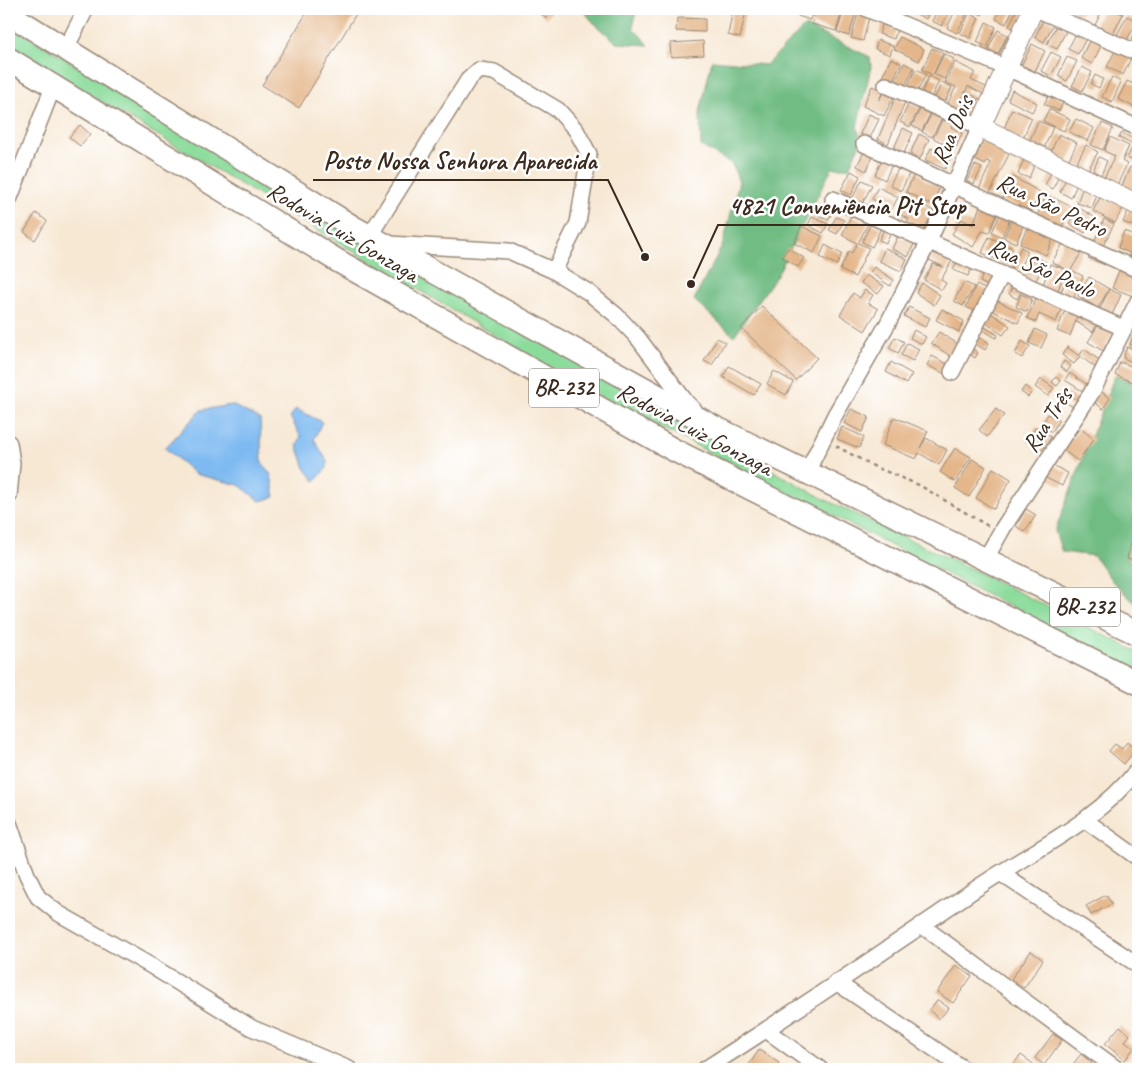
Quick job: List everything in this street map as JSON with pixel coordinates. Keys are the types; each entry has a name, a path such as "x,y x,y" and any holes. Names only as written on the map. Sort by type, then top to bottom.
{"highway":[{"name":"Rodovia Luiz Gonzaga","path":"9,14 378,239 714,427 806,474 985,560 1031,580 1138,634"},
{"name":"Rodovia Luiz Gonzaga","path":"9,59 338,261 674,450 1138,683"}],"main road":[{"name":"Rua Dois","path":"980,127 1034,9"},
{"path":"980,127 1138,205"}],"street":[{"path":"66,50 86,9"},
{"path":"871,9 1138,128"},
{"path":"1034,9 1138,53"},
{"path":"554,271 578,223 589,154 576,130 558,110 494,72 479,70 468,80 378,239 509,251 554,271 588,292 616,315 638,338 686,402 714,427"},
{"path":"886,85 980,127"},
{"path":"9,200 53,86"},
{"name":"Rua Dois","path":"806,474 848,389 888,323 955,186 980,127"},
{"name":"Rua São Pedro","path":"864,144 1138,270"},
{"name":"Rua São Paulo","path":"833,199 928,243 1123,328"},
{"path":"952,372 1002,274"},
{"name":"Rua Três","path":"985,560 1000,533 1092,392 1138,301"},
{"path":"9,443 12,463 9,496"},
{"path":"705,1069 1000,873 1085,820 1125,786 1138,769"},
{"path":"1085,820 1138,858"},
{"path":"9,822 27,876 38,897 58,913 153,967 252,1028 349,1069"},
{"path":"1000,873 1138,965"},
{"path":"921,925 1117,1069"},
{"path":"836,982 964,1069"},
{"path":"766,1030 820,1069"}],"path":[{"path":"822,439 875,467 919,485 1000,533"}],"green space":[{"path":"582,9 636,9 633,28 649,45 617,43 593,22"},
{"path":"9,25 469,303 824,499 980,573 1138,652 1138,672 584,388 9,47"},
{"path":"805,26 870,57 871,67 857,126 861,141 849,168 832,168 777,275 734,336 694,300 723,244 739,182 732,164 701,146 700,112 712,60 766,65"},
{"path":"1115,375 1138,384 1138,498 1133,498 1134,530 1127,559 1138,562 1138,606 1113,582 1094,556 1062,552 1055,531"}],"water":[{"path":"232,405 260,419 262,463 271,475 275,497 260,501 239,485 195,474 165,448 201,410"},
{"path":"296,409 322,422 314,439 327,461 327,468 315,481 305,468 297,445 301,437 290,417"}],"building":[{"path":"309,9 359,9 299,108 262,85"},
{"path":"536,9 554,9 546,18"},
{"path":"733,9 746,11 740,38 728,35"},
{"path":"782,9 794,9 792,13"},
{"path":"800,9 814,9 810,20 798,16"},
{"path":"816,9 843,9 836,31 812,24"},
{"path":"844,9 857,9 849,36 837,32"},
{"path":"919,9 931,9 926,19 916,14"},
{"path":"938,9 950,9 942,26 932,21"},
{"path":"956,9 967,13 957,33 947,28"},
{"path":"970,9 985,9 982,15"},
{"path":"1001,9 1013,9 1006,24 996,19"},
{"path":"1017,9 1024,9 1019,31 1009,26"},
{"path":"1055,9 1066,9 1064,13"},
{"path":"1071,9 1083,9 1080,15 1070,11"},
{"path":"1103,9 1111,9 1123,14 1113,34 1095,25"},
{"path":"1127,9 1138,9 1138,10 1137,13"},
{"path":"859,10 870,13 863,41 851,38"},
{"path":"969,13 979,18 970,38 960,33"},
{"path":"1127,16 1137,21 1127,40 1117,35"},
{"path":"677,18 705,19 705,32 676,31"},
{"path":"1044,18 1054,23 1044,42 1035,37"},
{"path":"986,22 996,27 987,47 977,42"},
{"path":"1057,24 1067,29 1057,49 1047,44"},
{"path":"882,25 897,30 894,39 879,34"},
{"path":"1138,25 1138,42 1132,39"},
{"path":"998,30 1007,35 998,54 988,49"},
{"path":"1078,30 1088,35 1078,54 1068,49"},
{"path":"1009,34 1018,39 1009,59 999,54"},
{"path":"900,37 924,49 919,61 894,49"},
{"path":"1091,37 1103,42 1092,64 1081,58"},
{"path":"878,40 893,46 890,55 875,49"},
{"path":"703,41 704,55 671,57 670,43"},
{"path":"1032,44 1045,51 1034,73 1021,66"},
{"path":"932,48 943,53 933,75 922,70"},
{"path":"1116,49 1132,56 1123,75 1107,67"},
{"path":"1051,52 1061,57 1051,76 1041,71"},
{"path":"944,54 954,59 944,79 934,74"},
{"path":"1067,57 1077,61 1067,81 1058,76"},
{"path":"891,58 901,63 892,82 882,77"},
{"path":"955,62 975,72 971,80 988,88 985,95 968,86 961,102 966,92 976,97 966,117 946,107 956,87 945,82"},
{"path":"904,63 914,68 904,88 894,83"},
{"path":"1082,67 1092,72 1082,91 1072,86"},
{"path":"916,69 926,74 916,94 906,89"},
{"path":"1095,75 1103,79 1099,88 1091,84"},
{"path":"929,76 939,81 930,100 920,96"},
{"path":"1112,77 1121,82 1112,102 1102,97"},
{"path":"1127,81 1138,86 1138,109 1118,99"},
{"path":"942,82 952,87 943,107 933,102"},
{"path":"872,86 883,91 879,100 884,91 894,96 884,116 863,106"},
{"path":"1012,90 1037,103 1032,112 1008,100"},
{"path":"1050,93 1064,101 1059,111 1044,104"},
{"path":"895,98 905,102 888,144 878,139"},
{"path":"978,98 988,103 978,122 968,118"},
{"path":"909,103 919,108 910,127 900,122"},
{"path":"921,107 931,112 922,131 912,126"},
{"path":"1012,109 1032,118 1022,140 1003,131"},
{"path":"1049,109 1070,119 1064,131 1043,121"},
{"path":"932,113 942,118 932,137 922,132"},
{"path":"869,114 879,119 870,138 860,134"},
{"path":"943,118 953,123 951,127 962,133 955,149 933,138"},
{"path":"1076,119 1094,128 1088,141 1069,132"},
{"path":"1038,121 1053,127 1043,151 1028,145"},
{"path":"1102,123 1113,128 1103,150 1091,145"},
{"path":"80,125 90,134 80,146 69,137"},
{"path":"903,128 913,133 904,153 894,148"},
{"path":"1122,133 1138,141 1137,163 1127,158 1134,145 1119,138"},
{"path":"919,134 929,139 920,159 910,154"},
{"path":"1059,134 1077,143 1068,161 1050,153"},
{"path":"1110,137 1129,146 1122,161 1127,164 1117,185 1104,178 1115,156 1104,151"},
{"path":"982,139 1012,148 988,197 978,191 991,163 987,161 985,165 972,158"},
{"path":"1086,145 1098,152 1088,170 1076,164"},
{"path":"866,147 876,151 866,171 857,166"},
{"path":"931,148 950,158 945,169 925,160"},
{"path":"884,155 894,160 885,180 875,175"},
{"path":"1025,157 1036,161 1029,178 1018,174"},
{"path":"1099,157 1107,161 1101,175 1093,171"},
{"path":"975,165 982,168 974,184 967,181"},
{"path":"899,167 910,172 901,191 890,185"},
{"path":"1054,167 1061,171 1053,189 1045,185"},
{"path":"1130,167 1138,170 1138,187 1135,194 1121,188"},
{"path":"851,171 860,176 851,195 841,190"},
{"path":"916,171 926,181 940,187 932,205 906,192"},
{"path":"1013,177 1040,192 1032,211 1002,200"},
{"path":"1067,177 1078,182 1071,198 1060,192"},
{"path":"862,180 872,185 862,204 852,199"},
{"path":"1084,184 1099,189 1092,208 1077,203"},
{"path":"878,187 898,197 892,209 888,207 883,218 872,213 878,202 872,199"},
{"path":"1103,192 1124,206 1115,223 1093,211"},
{"path":"1046,195 1071,206 1062,227 1037,216"},
{"path":"905,196 936,212 926,233 906,224 909,219 897,213"},
{"path":"816,203 833,211 828,220 812,212"},
{"path":"981,203 999,210 989,233 982,231 973,247 952,234 961,219 973,225"},
{"path":"1078,207 1094,217 1085,233 1069,223"},
{"path":"1130,207 1138,212 1132,226 1123,222"},
{"path":"36,213 47,221 35,240 24,232"},
{"path":"1000,215 1010,219 1002,237 992,232"},
{"path":"851,216 868,224 858,243 869,248 855,277 840,270 849,251 852,253 857,243 842,235"},
{"path":"812,217 828,224 823,233 808,225"},
{"path":"836,217 844,220 837,234 829,230"},
{"path":"1104,219 1114,224 1103,246 1094,242"},
{"path":"1011,221 1023,226 1016,243 1004,238"},
{"path":"871,223 881,228 872,247 862,242"},
{"path":"1028,225 1054,236 1046,255 1020,244"},
{"path":"801,226 822,236 814,253 794,243"},
{"path":"884,229 891,233 886,243 879,240"},
{"path":"1124,231 1136,236 1134,241 1138,243 1137,260 1129,257 1130,253 1118,248"},
{"path":"898,236 914,244 908,257 892,249"},
{"path":"989,237 1013,248 1006,263 982,253"},
{"path":"1065,240 1083,250 1071,270 1083,276 1071,302 1059,296 1070,272 1052,262"},
{"path":"825,245 842,254 837,265 820,257"},
{"path":"1021,247 1028,251 1016,275 1009,272"},
{"path":"788,248 804,258 798,267 782,257"},
{"path":"885,248 907,259 901,271 879,261"},
{"path":"935,248 954,257 941,280 946,283 942,290 924,280 933,264 944,267 929,260"},
{"path":"1092,250 1109,257 1105,265 1088,258"},
{"path":"1035,256 1046,262 1035,282 1024,276"},
{"path":"958,260 972,267 968,276 953,270"},
{"path":"1050,264 1065,269 1057,294 1042,288"},
{"path":"1121,266 1138,274 1138,283 1133,296 1112,288"},
{"path":"874,267 894,280 890,286 870,272"},
{"path":"984,272 995,277 991,287 980,282"},
{"path":"866,275 884,286 878,294 861,283"},
{"path":"1089,277 1109,289 1098,308 1078,296"},
{"path":"964,282 974,287 963,306 954,301"},
{"path":"922,283 940,295 934,305 916,293"},
{"path":"1014,283 1023,287 1017,299 1009,294"},
{"path":"976,285 989,291 979,313 966,307"},
{"path":"1109,289 1121,295 1112,315 1100,309"},
{"path":"865,290 873,295 868,303 878,309 865,331 840,315 853,293 860,298"},
{"path":"1021,294 1032,299 1027,312 1016,307"},
{"path":"1037,296 1062,307 1056,322 1039,314 1036,322 1027,318"},
{"path":"994,299 1022,313 1018,323 989,309"},
{"path":"762,306 817,358 796,380 741,328"},
{"path":"909,307 930,318 925,327 904,316"},
{"path":"942,309 964,321 959,332 936,320"},
{"path":"1065,310 1078,315 1070,336 1057,331"},
{"path":"988,311 1010,326 1003,335 982,320"},
{"path":"1080,312 1098,322 1093,332 1075,321"},
{"path":"1138,319 1138,347 1130,345"},
{"path":"1100,322 1114,330 1103,351 1088,342"},
{"path":"980,324 998,335 996,338 978,327"},
{"path":"1035,329 1047,335 1041,348 1029,343"},
{"path":"914,330 926,337 922,344 910,338"},
{"path":"939,332 961,346 953,358 931,343"},
{"path":"975,334 989,343 985,350 971,341"},
{"path":"895,337 904,342 898,353 889,348"},
{"path":"717,338 725,342 712,365 704,361"},
{"path":"1022,341 1030,346 1022,358 1015,354"},
{"path":"907,343 919,349 913,361 901,355"},
{"path":"1067,347 1079,356 1084,349 1102,362 1097,369 1080,356 1074,364 1062,355"},
{"path":"1127,347 1138,352 1138,364 1123,358"},
{"path":"972,348 978,353 975,358 969,354"},
{"path":"932,356 951,366 947,375 927,365"},
{"path":"1064,361 1071,366 1067,372 1060,367"},
{"path":"891,362 912,374 906,384 886,372"},
{"path":"1120,362 1138,369 1138,384 1115,375"},
{"path":"729,366 761,384 754,395 723,377"},
{"path":"774,371 793,382 786,395 767,384"},
{"path":"1069,373 1088,385 1084,392 1065,380"},
{"path":"1056,377 1061,381 1057,386 1052,382"},
{"path":"1041,379 1054,388 1048,396 1035,387"},
{"path":"1025,386 1032,392 1028,397 1021,392"},
{"path":"1063,391 1078,400 1073,407 1059,398"},
{"path":"1100,391 1110,398 1103,409 1093,401"},
{"path":"851,409 869,417 862,432 844,423"},
{"path":"996,409 1004,415 987,437 979,430"},
{"path":"1048,414 1059,420 1052,432 1041,426"},
{"path":"894,417 928,431 920,448 926,438 947,450 939,465 919,453 916,459 883,445"},
{"path":"842,427 864,437 859,448 837,439"},
{"path":"1036,427 1051,437 1042,450 1027,441"},
{"path":"1080,428 1094,439 1078,461 1063,450"},
{"path":"955,448 971,457 955,482 940,472"},
{"path":"972,459 986,467 969,497 955,488"},
{"path":"1048,463 1068,473 1062,486 1042,476"},
{"path":"993,468 1011,479 994,509 976,498"},
{"path":"1133,498 1138,498 1138,514 1132,514"},
{"path":"1026,509 1036,515 1025,532 1016,526"},
{"path":"1134,530 1138,531 1138,562 1127,559"},
{"path":"1138,737 1138,759 1132,754 1124,764 1109,751 1115,744 1122,749 1127,742 1131,746"},
{"path":"1106,895 1112,904 1091,915 1086,906"},
{"path":"1031,951 1043,960 1024,988 1011,979"},
{"path":"956,965 972,976 953,1003 937,992"},
{"path":"938,1000 949,1008 939,1019 929,1010"},
{"path":"1120,1026 1130,1035 1125,1041 1134,1048 1125,1060 1105,1044"},
{"path":"1053,1034 1062,1040 1044,1065 1035,1058"},
{"path":"759,1050 779,1063 775,1069 746,1069"},
{"path":"1081,1054 1092,1063 1088,1069 1069,1069"},
{"path":"1021,1055 1032,1063 1039,1069 1009,1069"}],"place":[{"name":"Posto Nossa Senhora Aparecida","path":"645,257"},
{"name":"4821 Conveniência Pit Stop","path":"691,284"}]}
